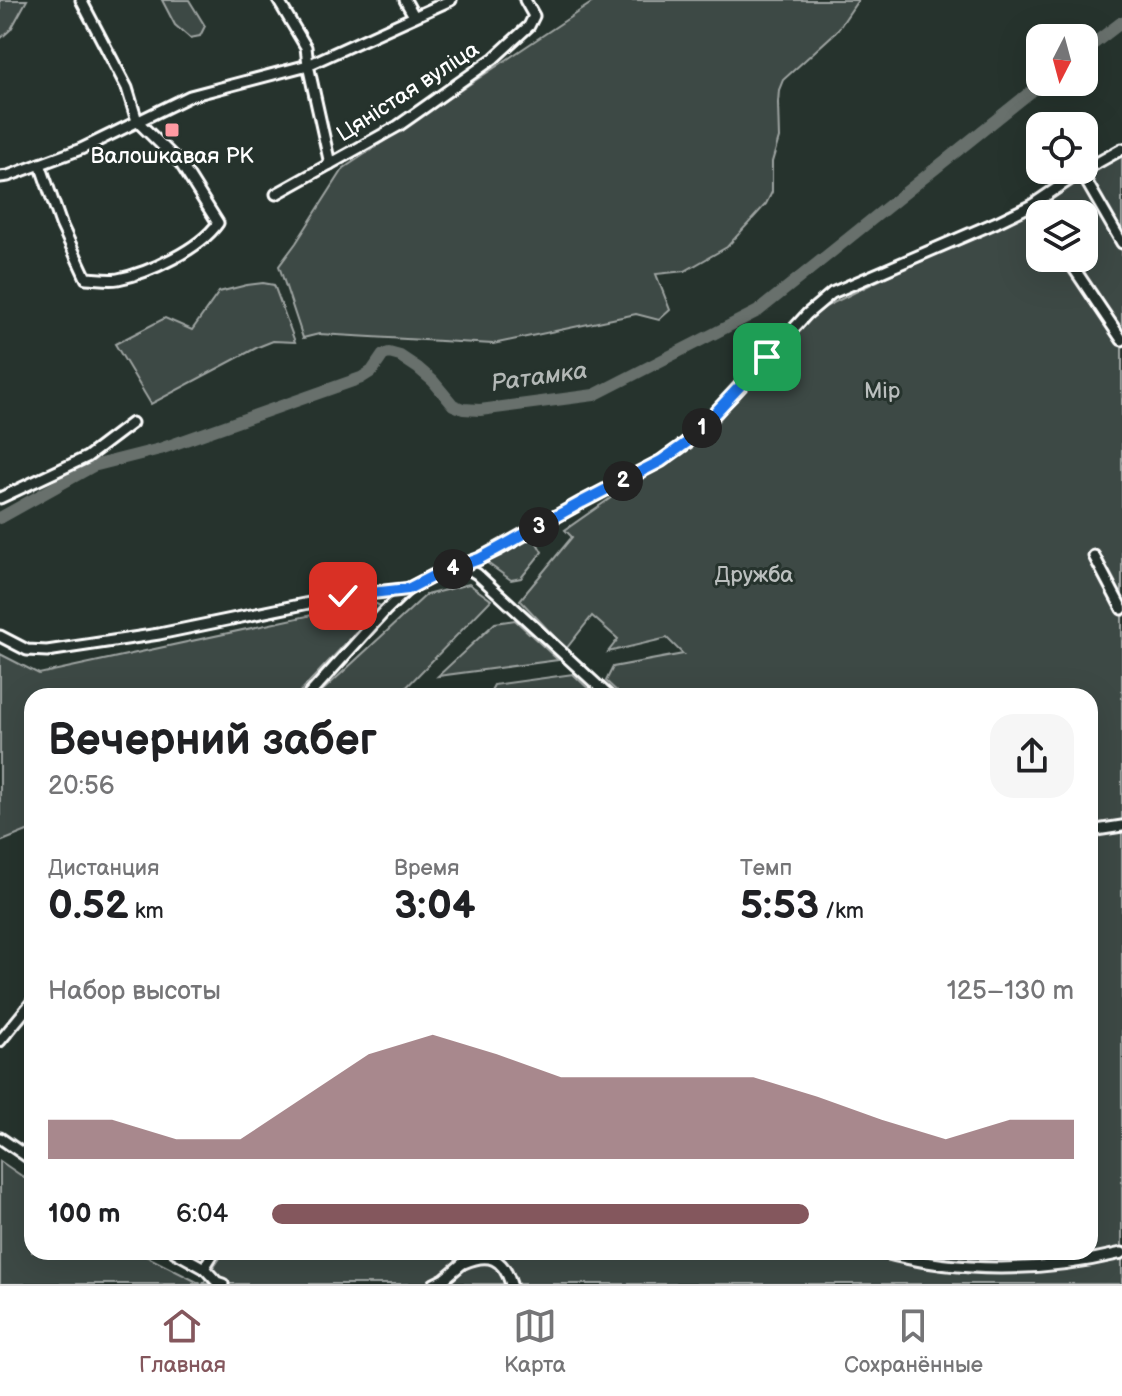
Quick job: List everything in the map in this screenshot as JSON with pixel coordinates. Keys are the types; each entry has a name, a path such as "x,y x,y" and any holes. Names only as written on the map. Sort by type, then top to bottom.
{"street":[{"path":"40,164 61,224 86,278 115,279 149,270 186,251 211,233 218,223 181,164 137,121 127,88 81,0"},
{"path":"278,0 306,47 330,164"},
{"path":"405,0 414,16"},
{"path":"0,177 81,149 190,96 308,65 451,0"},
{"name":"Цяністая вуліца","path":"276,194 398,126 494,58 529,26 534,16 525,0"},
{"path":"1098,165 1122,149"},
{"path":"1042,200 1068,184"},
{"path":"1087,184 1122,243"},
{"path":"315,688 408,589 498,550 673,453 689,441 807,314 832,293 1026,209"},
{"path":"1076,272 1122,340"},
{"path":"0,498 87,457 132,423"},
{"path":"1094,556 1122,609"},
{"path":"462,565 477,574 600,688"},
{"path":"0,636 27,650 47,651 159,634 343,596 408,589"},
{"path":"1098,830 1122,826"},
{"path":"0,1041 24,1012"},
{"path":"0,1138 24,1154"},
{"path":"1098,1258 1122,1253"},
{"path":"190,1260 223,1284"},
{"path":"204,1268 209,1260"},
{"path":"434,1284 467,1260"},
{"path":"464,1263 474,1260"},
{"path":"495,1260 507,1272 511,1284"},
{"path":"915,1260 937,1265 984,1268 1088,1260"}],"green space":[{"path":"0,0 27,0 11,29 0,39"},
{"path":"162,0 189,0 205,26 200,36 190,38 175,25"},
{"path":"596,0 858,0 837,31 783,80 779,90 779,138 772,162 772,192 766,204 727,247 685,271 656,274 670,310 659,320 636,314 493,344 319,334 303,338 279,266 344,168"},
{"path":"1122,154 1122,1284 203,1284 219,1260 1098,1260 1098,688 613,688 606,681 613,667 683,654 667,638 608,652 618,639 592,616 566,649 520,600 572,537 565,530 707,434 819,310 1026,211 1026,272 1098,272 1098,200 1045,200 1072,184 1098,184 1098,168"},
{"path":"263,283 274,285 295,342 273,341 258,347 151,404 115,344 165,318 192,330 219,292"},
{"path":"533,536 542,552 521,578 511,580 486,562"},
{"path":"469,584 491,600 406,688 326,688 426,595"},
{"path":"372,602 381,606 304,688 24,688 24,832 0,842 0,654 39,674"},
{"path":"515,620 558,660 438,676 495,623"},
{"path":"573,674 588,688 492,688 494,685"},
{"path":"0,1161 24,1178 24,1260 154,1260 201,1284 0,1284"}],"waterway":[{"name":"Ратамка","path":"1098,40 1122,22"},
{"name":"Ратамка","path":"0,518 93,466 160,449 361,378 372,371 383,355 389,353 418,368 453,405 463,409 480,410 594,395 758,311 1026,96"}],"place":[{"name":"Валошкавая РК","path":"172,130"}],"route":[{"path":"343,596 408,589 479,559 661,461 689,441 767,357"}],"park label":[{"name":"Мір","path":"882,391"},
{"name":"Дружба","path":"754,575"}]}
